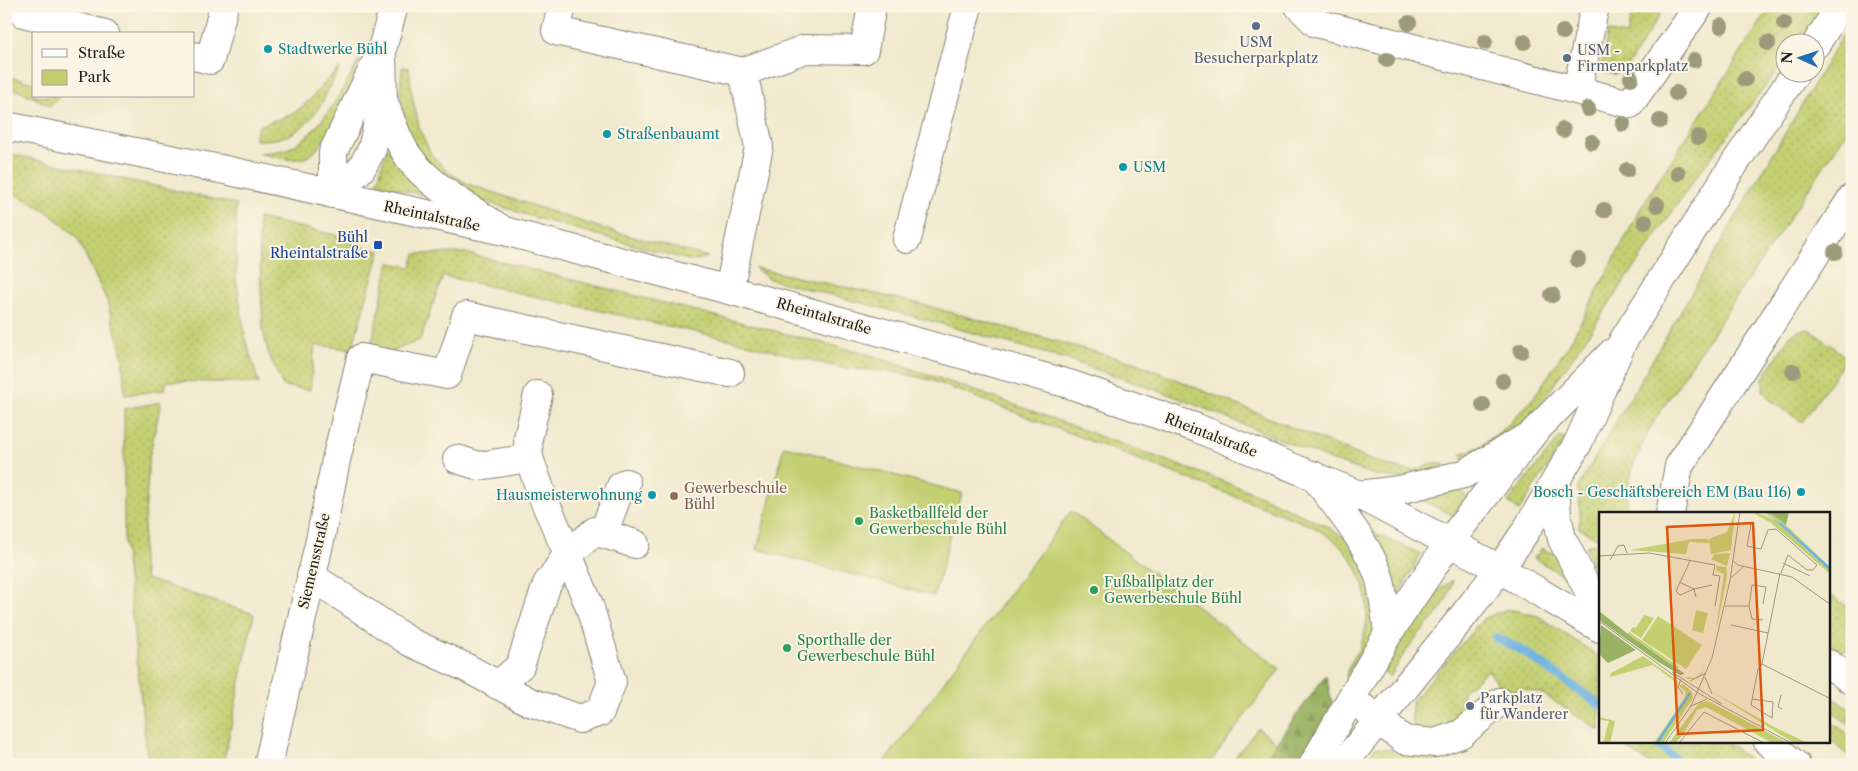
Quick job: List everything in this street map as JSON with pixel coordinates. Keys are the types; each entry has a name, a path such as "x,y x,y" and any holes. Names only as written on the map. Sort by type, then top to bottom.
{"street":[{"path":"195,56 210,60 224,6"},
{"path":"333,194 333,152 382,49 394,6"},
{"path":"562,6 556,31 742,72 805,49 864,50 872,6"},
{"path":"907,239 968,6"},
{"path":"1298,6 1316,24 1630,104 1699,6"},
{"path":"1577,90 1595,6"},
{"path":"1824,32 1840,6"},
{"path":"23,13 97,32"},
{"path":"333,194 361,169 372,149 384,100 382,49"},
{"path":"729,290 759,147 742,72"},
{"path":"1342,765 1500,569 1578,444 1623,341 1729,172 1789,82"},
{"path":"384,100 399,141 408,157 420,172 504,231"},
{"name":"Rheintalstraße","path":"6,126 225,170 504,231 729,290 1068,384 1197,428 1358,494 1500,569 1599,627"},
{"path":"1670,512 1679,466 1852,198"},
{"name":"Siemensstraße","path":"268,765 320,540 336,460 361,358 447,375 466,316 730,373"},
{"path":"1313,765 1352,700 1388,634 1450,542 1534,432 1623,341"},
{"path":"311,576 410,642 465,667 530,702 580,719 600,712 612,682 589,605 528,458 528,438 538,395"},
{"path":"1358,494 1399,490 1464,474 1534,432"},
{"path":"457,459 479,466 528,458"},
{"path":"1313,475 1371,558 1380,579 1388,634"},
{"path":"604,534 621,486 626,483"},
{"path":"1555,483 1557,515 1562,539 1599,612"},
{"path":"498,685 520,666 547,584 568,554 595,531 635,544"},
{"path":"1830,665 1852,681"},
{"path":"1352,700 1404,740 1436,743 1461,734 1500,702"},
{"path":"1770,744 1796,765"}],"green space":[{"path":"1633,6 1665,6 1627,67 1615,74 1600,72 1608,32 1627,35"},
{"path":"1771,6 1825,6 1806,32 1776,32 1776,72 1694,180 1538,408 1510,436 1468,466 1461,454 1480,447 1508,425 1534,397 1568,346 1642,206"},
{"path":"1852,19 1852,124 1654,421 1638,454 1630,477 1627,512 1599,512 1599,539 1579,528 1578,487 1815,82 1826,82 1826,63"},
{"path":"360,59 329,132 311,155 301,159 290,159 258,153 289,148 311,132 330,109"},
{"path":"402,67 409,68 412,96 420,130 431,154 446,170 468,184 601,228 708,257 692,261 536,218 481,200 419,158 406,128 400,96"},
{"path":"340,68 318,109 299,129 287,136 255,140 259,126 288,116 299,109"},
{"path":"6,76 32,82 32,96 21,91 6,89"},
{"path":"35,98 58,98 51,106"},
{"path":"387,148 412,183 433,197 377,184"},
{"path":"6,153 236,204 236,278 246,342 259,383 167,381 164,390 125,395 122,355 107,301 77,237 45,210 6,189"},
{"path":"258,218 336,235 355,245 380,251 352,349 315,345 310,390 283,386 268,352 263,331"},
{"path":"466,253 874,356 999,399 1252,492 1326,526 1347,539 1373,584 1377,635 1349,688 1346,677 1347,672 1359,649 1367,620 1365,591 1361,577 1346,552 1332,539 1312,526 931,380 894,372 841,368 736,341 443,276 420,340 388,353 370,351 389,263 411,267 415,254"},
{"path":"755,268 913,302 1136,363 1371,460 1393,467 1415,470 1437,463 1446,465 1412,479 1377,476 1331,460 1176,397 1066,359 916,317 769,279"},
{"path":"1809,329 1847,358 1802,422 1769,399 1763,390 1763,378 1790,336 1798,331"},
{"path":"161,402 149,458 142,561 146,579 254,614 223,765 148,765 124,541 124,409"},
{"path":"1560,437 1565,439 1519,511 1508,502"},
{"name":"Basketballfeld der Gewerbeschule Bühl","path":"784,446 962,493 934,596 757,549"},
{"path":"1459,488 1467,498 1452,515 1417,498 1436,495"},
{"name":"Fußballplatz der Gewerbeschule Bühl","path":"1071,511 1280,669 1208,765 882,765"},
{"path":"1366,530 1421,554 1398,595 1384,561"},
{"path":"1599,543 1599,571 1592,564 1586,546"},
{"path":"1542,548 1548,552 1561,553 1578,585 1534,558"},
{"path":"1453,580 1446,601 1408,648 1390,677 1381,671 1427,601"},
{"path":"1830,595 1852,610 1852,646 1844,651 1830,648"},
{"path":"1508,609 1538,616 1599,656 1599,730 1543,694 1523,689 1504,692 1488,670 1463,691 1461,718 1432,735 1419,730 1412,722 1412,701 1484,618"},
{"path":"1326,675 1332,702 1328,723 1304,765 1260,765"},
{"path":"1830,696 1852,711 1852,727 1830,710"},
{"path":"1830,722 1852,736 1852,759 1830,740"},
{"path":"1258,728 1277,743 1260,765 1229,765"},
{"path":"1621,744 1730,744 1756,765 1652,765"},
{"path":"1465,746 1451,758 1415,765 1362,765 1375,748 1413,751"}],"waterway":[{"path":"1496,638 1520,649 1599,704"},
{"path":"1657,744 1684,765"}],"place":[{"name":"USM Besucherparkplatz","path":"1256,26"},
{"name":"Stadtwerke Bühl","path":"268,49"},
{"name":"USM - Firmenparkplatz","path":"1567,58"},
{"name":"Straßenbauamt","path":"607,134"},
{"name":"USM","path":"1123,167"},
{"name":"Bühl Rheintalstraße","path":"378,245"},
{"name":"Bosch - Geschäftsbereich EM (Bau 116)","path":"1801,492"},
{"name":"Hausmeisterwohnung","path":"652,495"},
{"name":"Gewerbeschule Bühl","path":"674,496"},
{"name":"Basketballfeld der Gewerbeschule Bühl","path":"859,521"},
{"name":"Fußballplatz der Gewerbeschule Bühl","path":"1094,590"},
{"name":"Sporthalle der Gewerbeschule Bühl","path":"787,648"},
{"name":"Parkplatz für Wanderer","path":"1470,706"}]}
